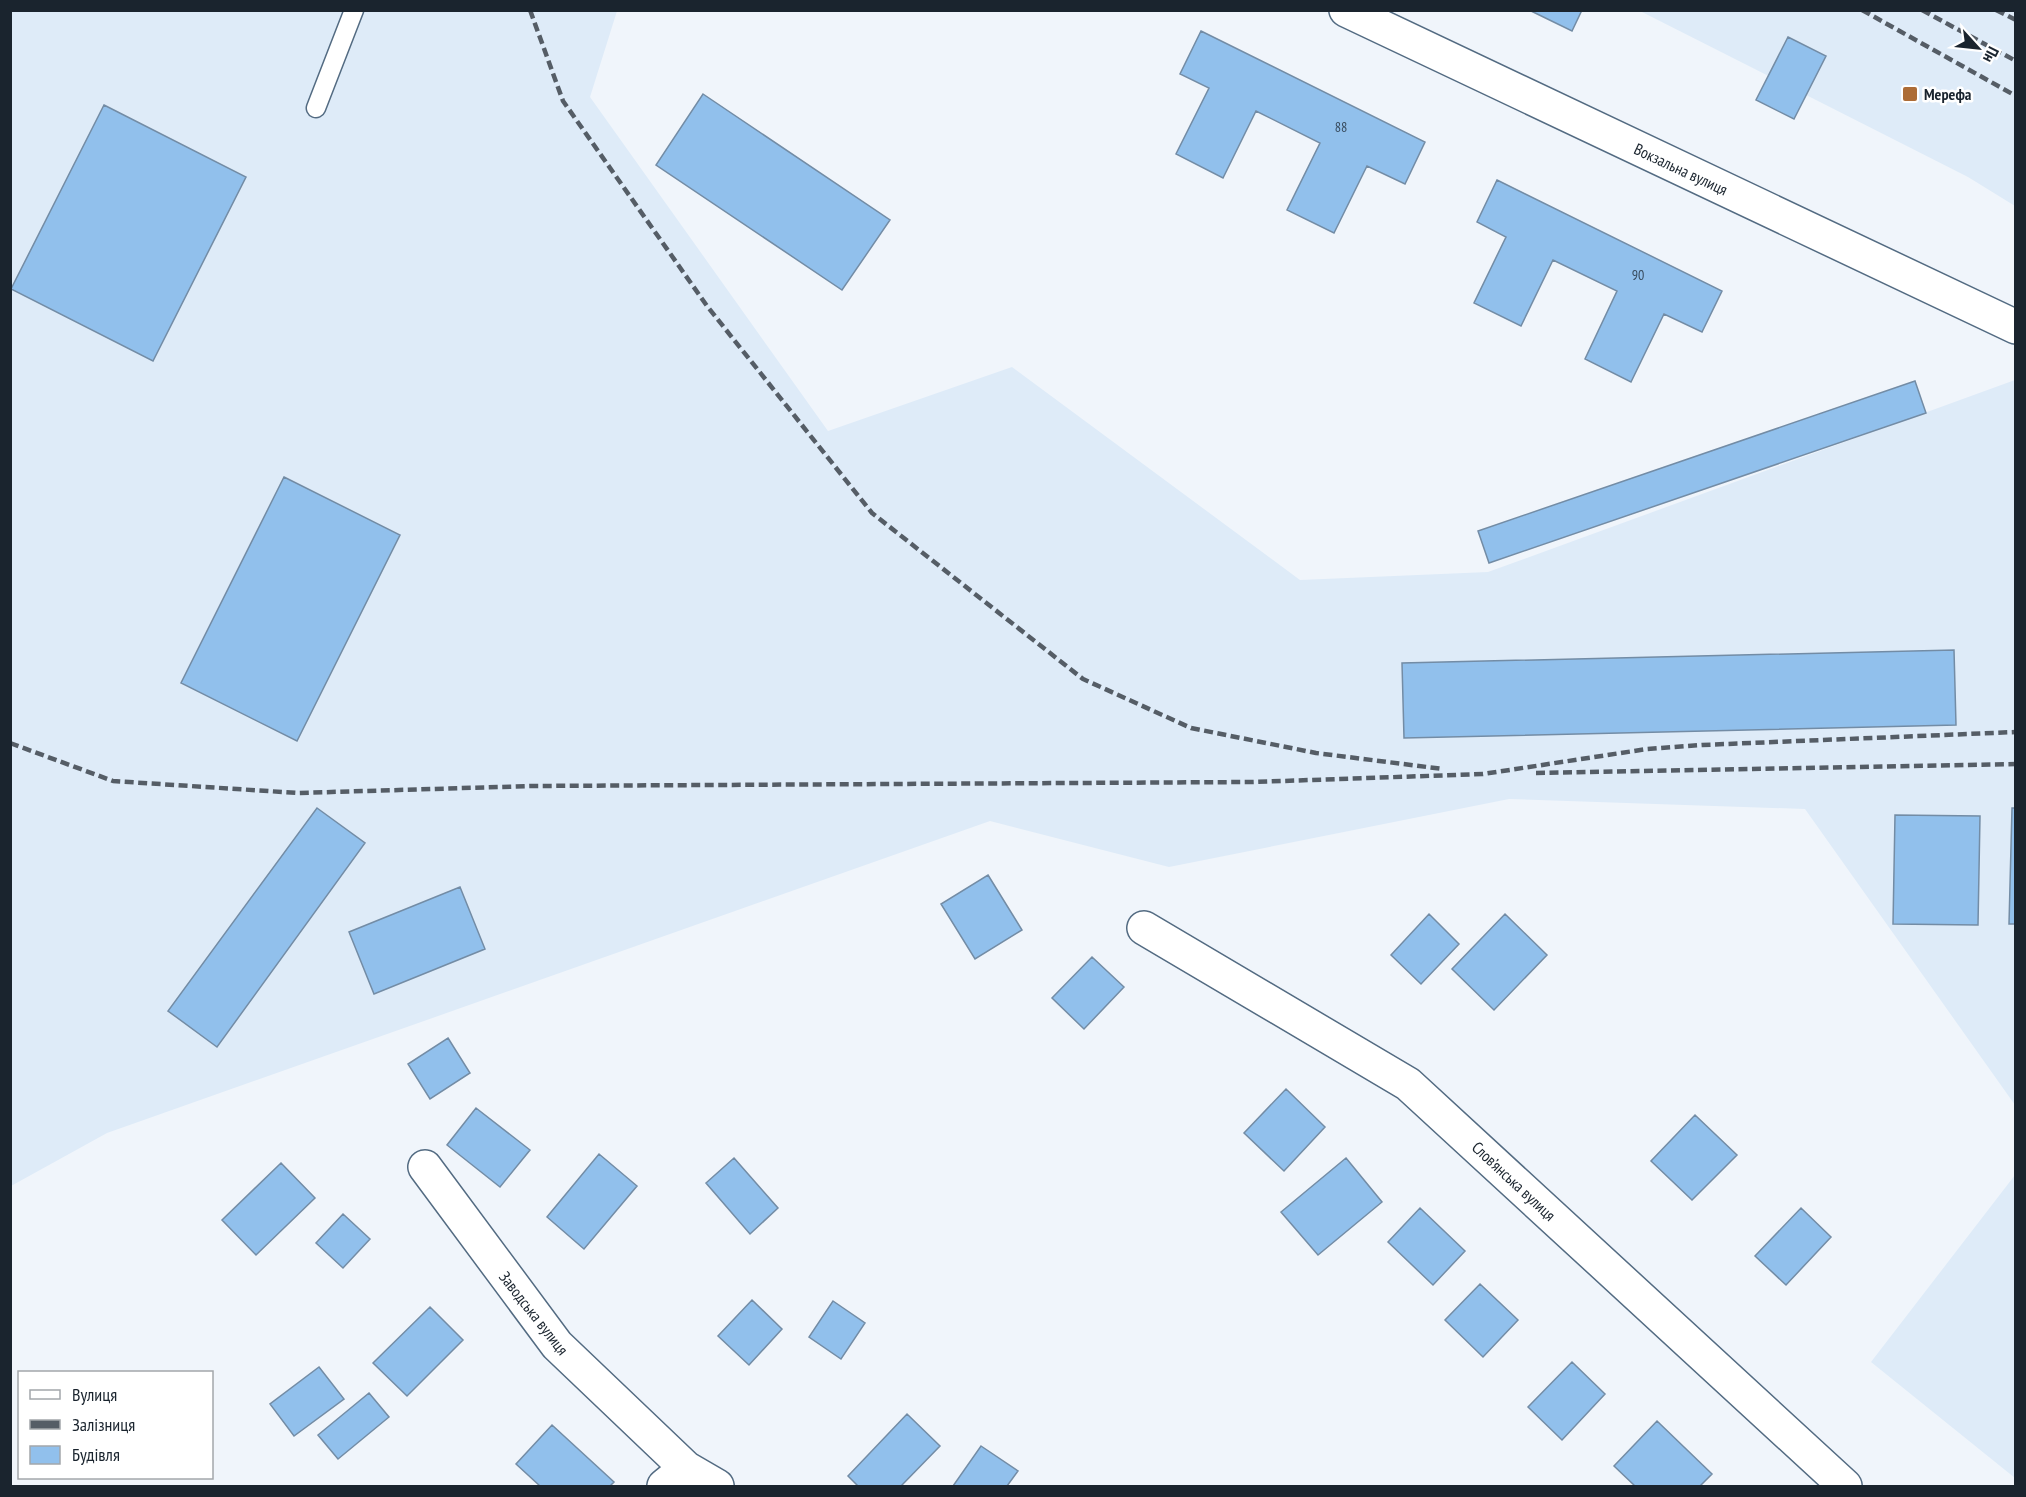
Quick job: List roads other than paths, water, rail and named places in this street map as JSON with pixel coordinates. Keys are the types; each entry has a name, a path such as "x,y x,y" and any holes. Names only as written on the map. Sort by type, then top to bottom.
{"street":[{"name":"Вокзальна вулиця","path":"1347,10 2016,327"},
{"name":"Слов’янська вулиця","path":"1143,928 1408,1084 1845,1486"},
{"name":"Заводська вулиця","path":"425,1167 557,1345 675,1477 717,1486"}],"lane":[{"path":"316,108 354,10"}],"railway":[{"path":"530,10 563,101 707,306 872,513 1083,679 1191,728 1316,753 1443,769"},
{"path":"1862,10 2016,96"},
{"path":"1922,10 2016,61"},
{"path":"1996,10 2016,20"},
{"path":"10,743 113,781 298,793 533,786 1253,782 1483,774 1647,749 2016,732"},
{"path":"1536,773 2016,764"}],"place":[{"name":"Мерефа","path":"1910,94"}]}
